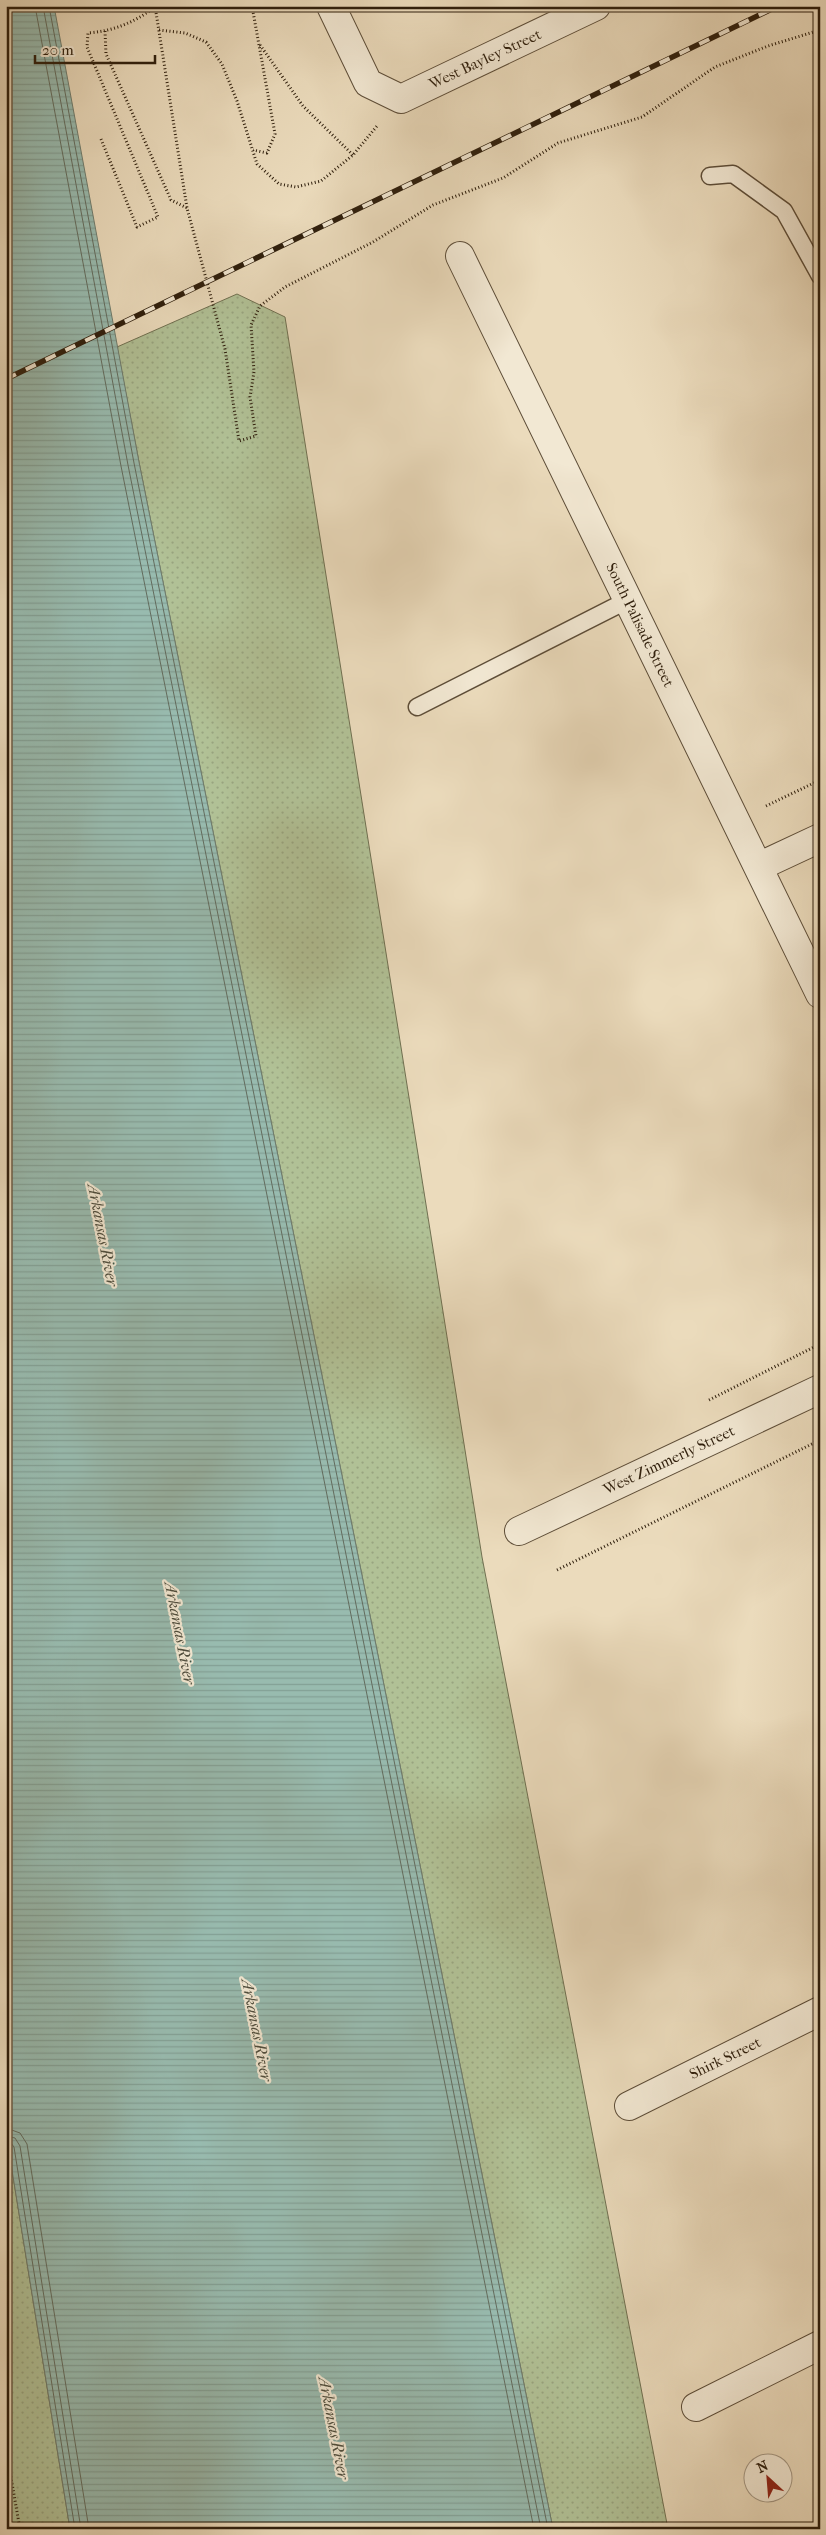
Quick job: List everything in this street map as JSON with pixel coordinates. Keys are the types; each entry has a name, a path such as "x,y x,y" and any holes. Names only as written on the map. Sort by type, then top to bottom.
{"street":[{"path":"331,6 368,83 401,99"},
{"name":"West Bayley Street","path":"401,99 596,6"},
{"name":"South Palisade Street","path":"460,256 820,994"},
{"path":"758,867 820,838"},
{"name":"West Zimmerly Street","path":"519,1531 820,1389"},
{"name":"Shirk Street","path":"629,2106 820,2011"},
{"path":"696,2407 820,2345"}],"lane":[{"path":"710,176 733,174 784,211 820,276"},
{"path":"417,707 628,600"}],"path":[{"path":"87,6 95,10 117,6"},
{"path":"101,139 137,227 158,217 87,47 88,33 105,31 133,21 155,6 187,208 225,349 239,441 256,436 250,396 254,372 251,325 260,306 286,287 373,242 433,205 503,178 558,143 642,117 715,67 768,46 820,30"},
{"path":"252,6 275,134 267,153 252,150"},
{"path":"159,30 185,33 206,42 222,64 237,101 257,164 279,184 296,187 320,181 353,155 401,99"},
{"path":"105,31 106,54 171,200 187,208"},
{"path":"258,42 303,106 353,155"},
{"path":"764,807 820,780"},
{"path":"558,1570 820,1440"},
{"path":"6,2449 20,2529"}],"green space":[{"path":"237,294 285,317 482,1557 668,2529 553,2529 139,462 117,347"},
{"path":"6,2133 70,2529 6,2529"}],"water":[{"name":"Arkansas River","path":"6,6 54,6 139,462 553,2529 70,2529 6,2133"}],"railway":[{"path":"6,379 778,6"}]}
